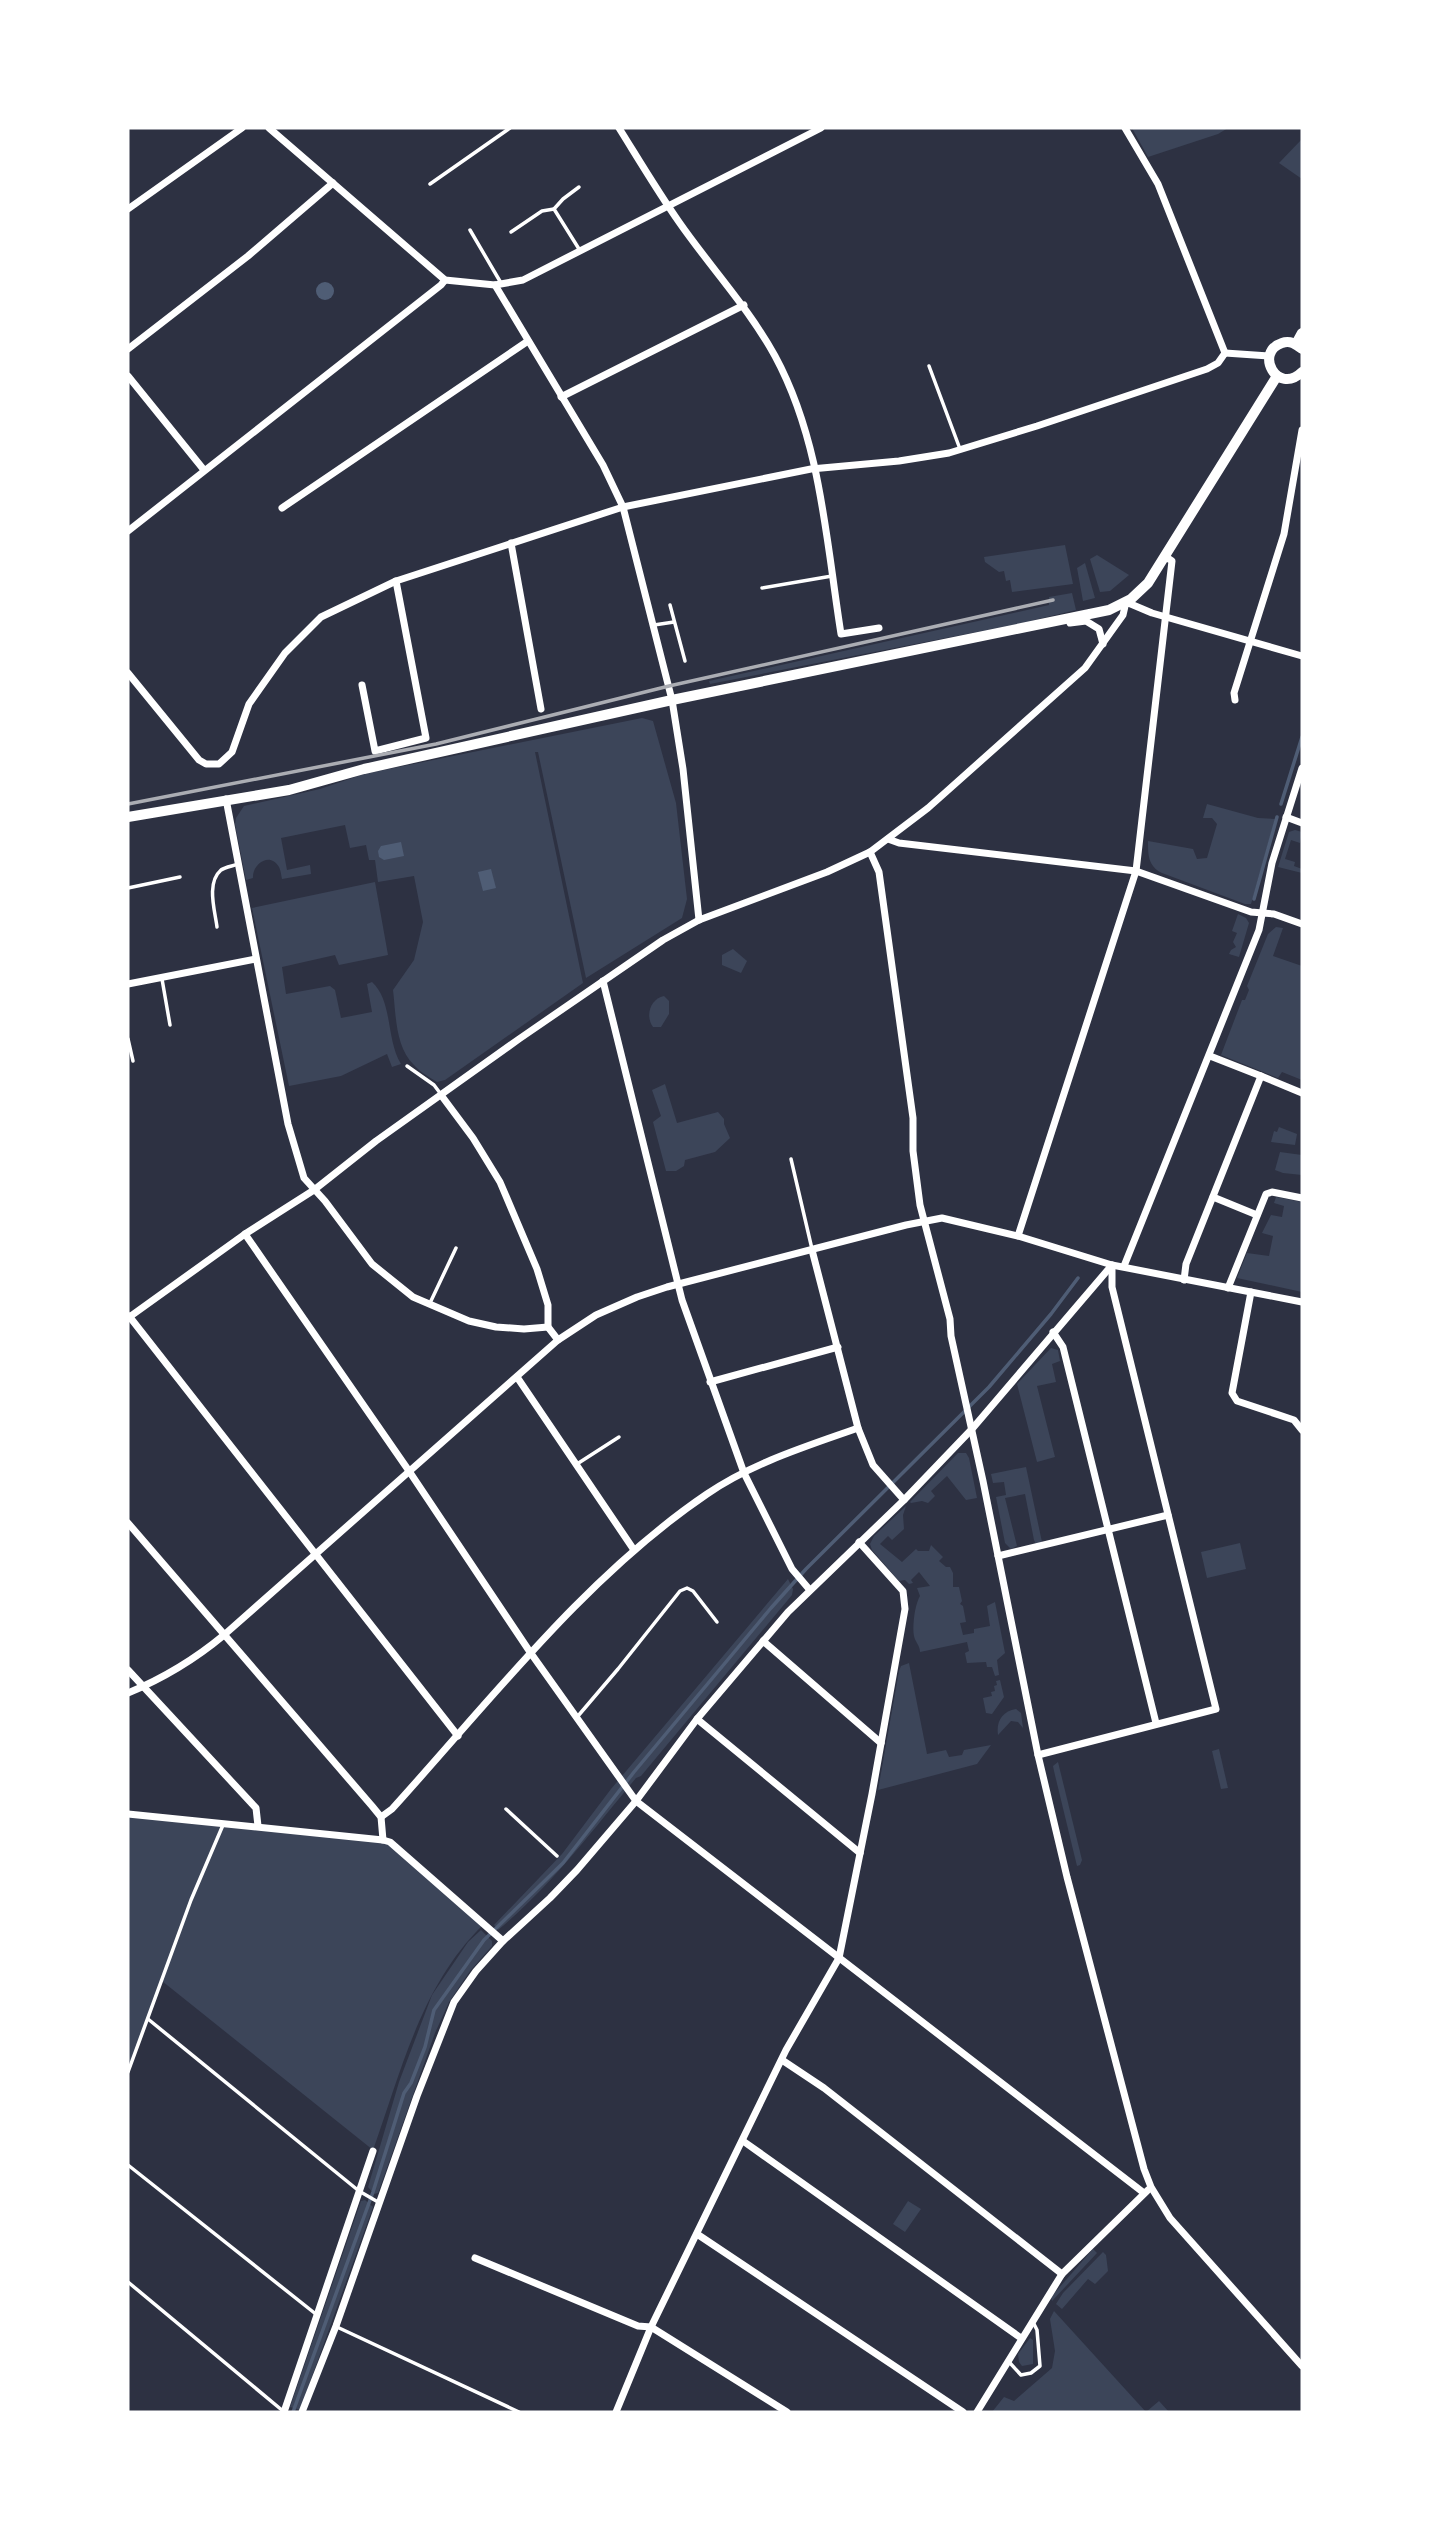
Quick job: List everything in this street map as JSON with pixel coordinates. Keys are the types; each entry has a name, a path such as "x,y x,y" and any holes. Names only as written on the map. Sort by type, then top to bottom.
{"main road":[{"path":"1300,342 1280,344 1269,356 1269,365 1277,376 1286,379 1300,376"},
{"path":"128,817 289,790 364,769 672,700 1103,612 1126,602 1148,583 1277,376"}],"street":[{"path":"128,209 242,128"},
{"path":"269,128 445,279 499,284 523,280 821,128"},
{"path":"619,128 680,224 744,305 776,358 816,468 841,634 879,628"},
{"path":"1125,128 1158,184 1225,353"},
{"path":"128,349 248,256 333,183"},
{"path":"128,531 358,352 445,279"},
{"path":"499,284 528,341 603,465 623,507 672,700 684,769 699,920"},
{"path":"561,397 744,305"},
{"path":"282,508 528,341"},
{"path":"1225,353 1269,356"},
{"path":"128,673 199,760 211,765 227,760 233,752 249,704 285,653 321,617 396,581 623,507 816,468 899,461 960,449 1196,373 1218,363 1225,353"},
{"path":"128,376 204,470"},
{"path":"1235,700 1234,693 1249,641 1284,534 1302,430"},
{"path":"511,542 541,709"},
{"path":"1018,1236 1136,870 1172,561 1166,557"},
{"path":"362,684 375,751 426,738 396,581"},
{"path":"458,1736 129,1317 245,1234 314,1189 441,1095 663,940 699,920 827,872 870,852 928,808 1085,668 1124,615 1126,602 1166,617 1302,656"},
{"path":"1062,621 1086,621 1099,629 1102,644"},
{"path":"1124,1266 1210,1056 1264,913 1272,863 1302,768"},
{"path":"226,799 293,1148 304,1178 325,1200 372,1264 413,1297 469,1321 496,1327 548,1327"},
{"path":"1286,817 1302,823"},
{"path":"888,839 899,843 1136,870 1251,912 1302,924"},
{"path":"870,852 879,872 912,1118 919,1193 950,1319 951,1336 999,1556 1038,1755 1148,2190"},
{"path":"128,984 256,958"},
{"path":"603,981 677,1284 710,1382 744,1473 792,1569 809,1590"},
{"path":"1210,1056 1302,1093"},
{"path":"1184,1280 1186,1264 1261,1076"},
{"path":"441,1095 473,1138 500,1182 537,1269 548,1305 548,1327 558,1339"},
{"path":"1228,1288 1266,1194 1302,1198"},
{"path":"1213,1197 1256,1215"},
{"path":"128,1693 191,1662 224,1635 558,1339 596,1315 637,1297 677,1284 926,1220 950,1219 1018,1236 1112,1265 1302,1301"},
{"path":"245,1234 616,1777 636,1801 839,1958 1148,2190 1302,2366"},
{"path":"812,1250 858,1428 873,1465 901,1497"},
{"path":"302,2412 336,2326 377,2202 454,2002 476,1971 503,1941 559,1889 636,1801 697,1719 763,1641 809,1590 972,1429 1112,1265"},
{"path":"1038,1755 1216,1709 1112,1287 1112,1265"},
{"path":"1251,1292 1232,1393 1237,1401 1294,1420 1302,1430"},
{"path":"1053,1332 1063,1347 1156,1723"},
{"path":"710,1382 838,1347"},
{"path":"517,1377 634,1550"},
{"path":"381,1817 392,1809 458,1736 530,1652 634,1550 708,1493 744,1473 858,1428"},
{"path":"999,1556 1168,1514"},
{"path":"128,1523 287,1704 381,1817 383,1840"},
{"path":"616,2412 651,2327 786,2050 839,1958 881,1743 905,1600 903,1591 859,1542"},
{"path":"763,1641 881,1743"},
{"path":"128,1670 256,1808 258,1826"},
{"path":"697,1719 860,1853"},
{"path":"128,1814 390,1842 503,1941"},
{"path":"782,2060 824,2088 1062,2274"},
{"path":"743,2141 1021,2338"},
{"path":"284,2412 361,2193 373,2151"},
{"path":"977,2412 1062,2274 1148,2190"},
{"path":"696,2234 963,2412"},
{"path":"475,2258 638,2326 651,2327 787,2412"}],"lane":[{"path":"430,184 510,128"},
{"path":"511,232 542,211 554,209 579,187"},
{"path":"554,209 580,251"},
{"path":"470,230 499,284"},
{"path":"929,366 960,449"},
{"path":"762,588 832,576"},
{"path":"670,605 685,661"},
{"path":"654,625 674,622"},
{"path":"217,927 212,894 215,880 221,870 238,864"},
{"path":"128,888 180,877"},
{"path":"162,978 170,1025"},
{"path":"128,1039 133,1061"},
{"path":"407,1066 434,1085 441,1095"},
{"path":"791,1159 812,1250"},
{"path":"429,1305 456,1248"},
{"path":"577,1464 619,1437"},
{"path":"576,1717 680,1591 687,1588 693,1591 718,1622"},
{"path":"506,1809 557,1856"},
{"path":"128,2072 191,1900 224,1823"},
{"path":"148,2019 361,2193 377,2202"},
{"path":"128,2165 318,2317"},
{"path":"128,2283 284,2412"},
{"path":"1009,2361 1021,2375 1031,2373 1040,2366 1037,2330 1032,2321"},
{"path":"336,2326 519,2412"}],"shaded area":[{"path":"1132,128 1228,128 1218,134 1148,157"},
{"path":"1302,139 1302,179 1279,163"},
{"path":"325,282 331,285 334,291 331,297 325,300 319,297 316,291 319,285"},
{"path":"1065,545 1073,584 1012,592 1010,580 1006,581 1004,571 999,572 985,562 984,557"},
{"path":"1097,555 1129,575 1110,591 1100,592 1090,559"},
{"path":"1085,563 1095,598 1083,601 1077,568"},
{"path":"1072,593 1076,610 1018,624 710,684 709,681 1049,605 1049,597"},
{"path":"642,718 653,721 676,803 687,899 682,918 586,978 538,752 535,752 583,983 445,1080 437,1082 416,1068 403,1049 398,1030 393,990 414,960 423,922 414,876 378,882 375,860 369,860 366,845 350,848 345,825 281,838 287,870 310,865 311,874 282,879 280,868 275,862 267,860 258,864 253,878 246,880 235,824 244,806 320,789 364,774"},
{"path":"1207,804 1258,818 1275,819 1251,904 1162,873 1151,863 1148,841 1193,849 1197,859 1207,858 1217,824 1212,818 1203,818"},
{"path":"1289,832 1302,832 1300,843 1291,840 1285,859 1295,862 1294,866 1302,869 1302,873 1278,867"},
{"path":"401,842 404,856 384,860 379,857 381,846"},
{"path":"491,869 496,888 483,891 478,872"},
{"path":"375,882 388,955 339,965 335,955 282,967 286,994 330,986 335,990 341,1018 372,1012 367,984 372,982 383,999 393,1044 401,1064 392,1067 387,1054 341,1076 289,1086 252,908"},
{"path":"1238,914 1249,923 1239,957 1229,954 1236,947 1233,942 1237,933 1232,931"},
{"path":"1276,927 1283,928 1273,956 1302,966 1302,1080 1282,1072 1278,1078 1221,1055 1242,1000 1245,1000 1249,990 1247,986 1268,934"},
{"path":"733,949 747,961 741,973 722,965 722,955"},
{"path":"664,996 669,1001 669,1014 661,1027 653,1027 649,1018 650,1008"},
{"path":"665,1084 677,1123 718,1112 724,1119 730,1138 715,1152 685,1160 684,1166 676,1171 666,1171 653,1122 661,1116 652,1090"},
{"path":"1279,1127 1297,1134 1295,1145 1271,1142 1274,1131 1277,1132"},
{"path":"1280,1152 1302,1155 1302,1175 1275,1170"},
{"path":"1276,1197 1302,1202 1302,1292 1237,1278 1247,1253 1269,1256 1273,1236 1262,1233 1271,1215 1282,1217 1284,1206 1274,1203"},
{"path":"1051,1348 1058,1350 1060,1361 1052,1364 1056,1382 1037,1386 1055,1457 1037,1462 1017,1384"},
{"path":"958,1453 966,1453 969,1458 977,1498 966,1500 947,1476 931,1491 935,1496 928,1503 911,1503 910,1502"},
{"path":"1026,1467 1042,1542 1036,1544 1034,1540 1025,1494 1005,1498 1017,1546 1011,1549 1005,1543 996,1497 1006,1495 1004,1482 993,1483 991,1474"},
{"path":"906,1506 903,1515 904,1529 892,1540 888,1536 880,1544 902,1562 916,1549 929,1551 931,1545 943,1557 939,1561 950,1567 953,1587 959,1587 962,1601 960,1604 963,1606 966,1622 960,1623 963,1635 974,1633 974,1629 990,1626 987,1606 995,1602 1005,1653 997,1660 999,1675 995,1676 992,1667 987,1667 986,1662 967,1663 967,1642 920,1652 913,1632 915,1610 920,1596 917,1588 930,1586 919,1572 911,1580 913,1583 899,1581 872,1550 870,1544 874,1536"},
{"path":"1240,1543 1246,1569 1207,1578 1201,1552"},
{"path":"788,1579 793,1589 792,1595 571,1857 498,1930 494,1925 562,1854 611,1789"},
{"path":"909,1663 927,1754 946,1750 949,1757 962,1755 964,1750 991,1745 977,1764 878,1790 899,1671 901,1666"},
{"path":"1000,1680 1004,1697 992,1714 986,1713 983,1698 992,1696 996,1681"},
{"path":"1016,1709 1021,1713 1023,1728 1018,1722 1011,1721 998,1735 1001,1718"},
{"path":"1219,1749 1228,1788 1221,1789 1212,1751"},
{"path":"1058,1762 1082,1860 1077,1866 1053,1766"},
{"path":"128,1814 383,1840 483,1925 462,1949 428,2002 404,2060 373,2150 162,1981 128,2072"},
{"path":"481,1930 492,1941 492,1946 470,1971 449,2002 435,2033 378,2193 374,2194 368,2187 399,2082 432,1995 468,1942"},
{"path":"365,2200 373,2207 300,2410 290,2407 361,2201"},
{"path":"908,2201 921,2209 905,2232 893,2224"},
{"path":"1093,2249 1097,2253 1052,2301 1051,2297"},
{"path":"1103,2252 1106,2255 1108,2271 1095,2284 1088,2279 1062,2309 1056,2304 1063,2293"},
{"path":"1054,2311 1146,2412 992,2412 1004,2397 1014,2401 1052,2368 1055,2351 1050,2319"},
{"path":"1030,2338 1033,2340 1033,2364 1022,2366 1018,2354"},
{"path":"1159,2401 1169,2412 1146,2412"}],"waterway":[{"path":"1281,804 1302,737"},
{"path":"1254,899 1277,817"},
{"path":"293,2412 373,2192 404,2093 411,2083 425,2047 434,2010 484,1940 563,1863 634,1772 771,1608 806,1569 989,1387 1078,1278"}],"railway":[{"path":"128,804 436,744 669,686 1053,600"}]}
